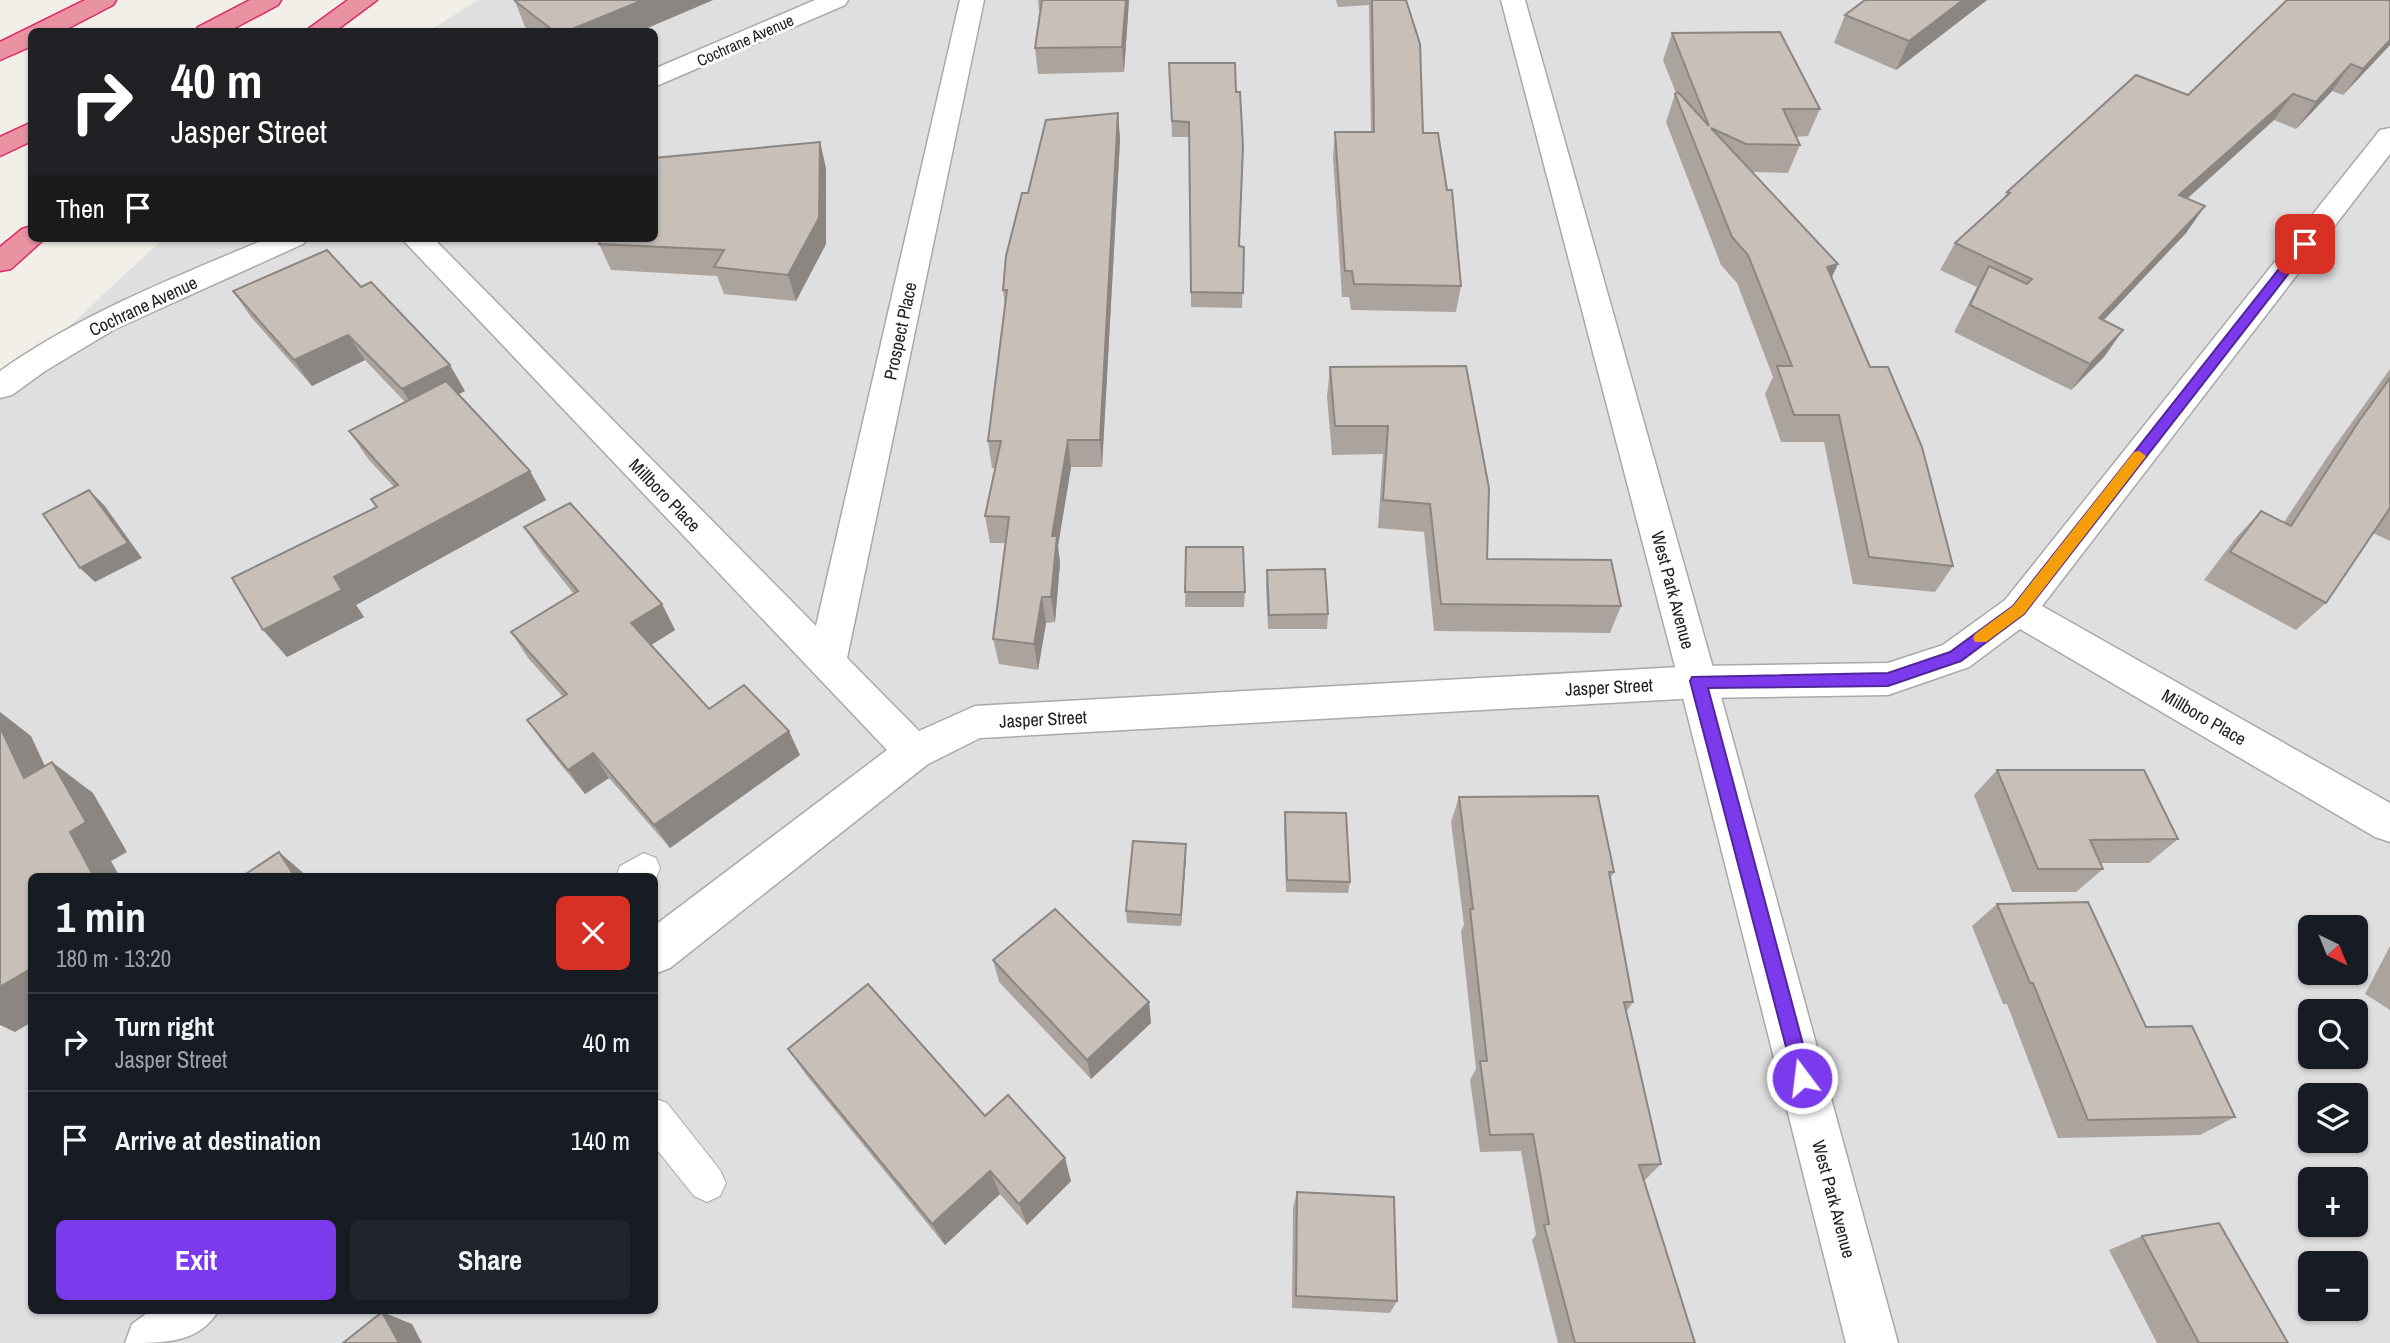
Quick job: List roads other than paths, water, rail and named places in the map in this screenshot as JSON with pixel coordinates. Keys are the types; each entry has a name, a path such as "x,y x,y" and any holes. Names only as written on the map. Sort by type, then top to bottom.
{"highway":[{"path":"49,28 104,0"},
{"path":"215,28 269,0"},
{"path":"322,28 365,0"},
{"path":"0,52 28,38"},
{"path":"0,148 28,132"},
{"path":"0,262 28,238"}],"street":[{"name":"Cochrane Avenue","path":"658,77 836,0"},
{"name":"Prospect Place","path":"827,662 972,0"},
{"name":"West Park Avenue","path":"1513,0 1698,681 1872,1343"},
{"name":"Jasper Street","path":"658,950 914,752 975,722 1698,681 1888,680 1956,656 2018,610 2390,136"},
{"name":"Cochrane Avenue","path":"0,387 22,370 106,321 284,242"},
{"name":"Millboro Place","path":"420,242 914,752"},
{"name":"Millboro Place","path":"2018,610 2390,824"},
{"path":"151,1343 188,1314"}],"lane":[{"path":"658,1121 707,1183"}]}
